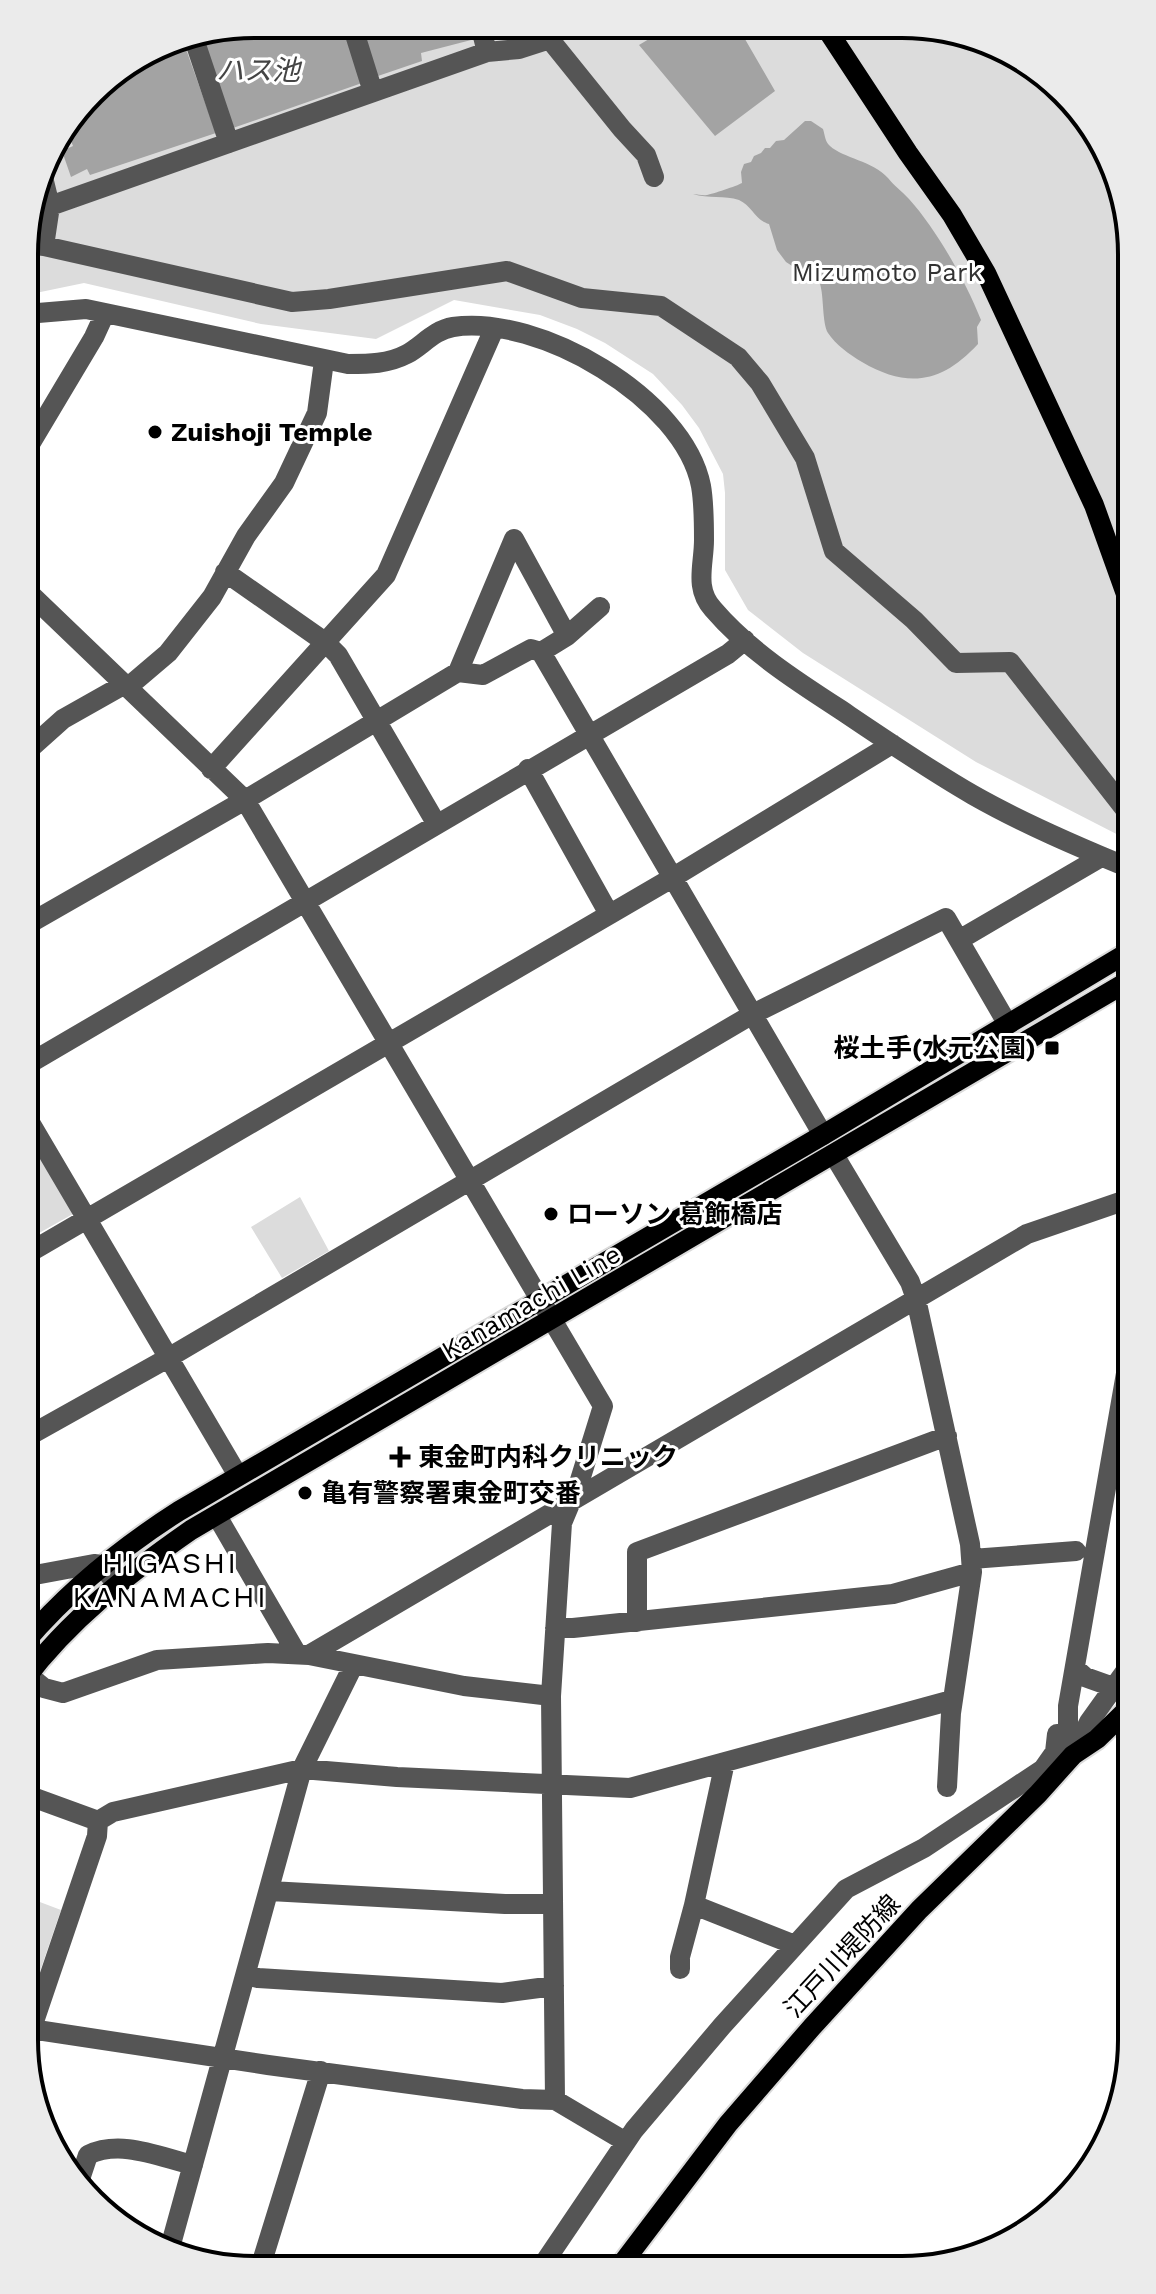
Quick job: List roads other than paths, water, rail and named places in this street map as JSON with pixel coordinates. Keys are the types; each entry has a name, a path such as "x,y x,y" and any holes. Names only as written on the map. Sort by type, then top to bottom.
{"main road":[{"path":"833,38 952,215 986,273 1094,505 1118,565"},
{"name":"Kanamachi Line","path":"38,1626 101,1565 237,1474 823,1135 1118,958"},
{"name":"Kanamachi Line","path":"38,1664 79,1618 117,1584 182,1536 1118,987"},
{"name":"江戸川堤防線","path":"628,2256 728,2124 812,2027 919,1910 1038,1794 1073,1755 1097,1739 1118,1719"}],"street":[{"path":"356,38 373,92"},
{"path":"483,38 487,52"},
{"path":"50,206 487,52 519,49 535,38"},
{"path":"549,38 646,155 654,177"},
{"path":"196,46 229,143"},
{"path":"39,233 50,206 47,192"},
{"path":"39,246 292,302 507,271 582,298 661,306 738,357 760,383 805,458 834,551 914,620 956,663 1010,662 1118,800"},
{"path":"38,313 86,309 324,361 377,364 408,354 424,341 452,327 518,332 581,356 646,399 669,424 698,474 702,493 704,542 701,585 704,596 745,640 793,678 892,744 1005,812 1118,864"},
{"path":"38,431 105,313"},
{"path":"211,769 386,575 494,329"},
{"path":"38,741 63,719 127,686 168,653 212,597 246,536 291,469 317,413 324,361"},
{"path":"458,672 514,539 567,636"},
{"path":"225,572 325,642 338,655 436,823"},
{"path":"38,601 245,800 603,1406 580,1480 562,1523 551,1696 555,2100"},
{"path":"541,652 567,636 600,607"},
{"path":"38,1058 728,654 745,640"},
{"path":"38,919 245,800 375,719 458,672 483,675 531,649 541,652 823,1135"},
{"path":"38,1248 672,878 892,744"},
{"path":"528,769 609,914"},
{"path":"959,940 1101,857"},
{"path":"38,1431 168,1358 753,1014 946,918 1007,1023"},
{"path":"38,1136 237,1474"},
{"path":"834,1155 910,1282 916,1299 972,1566 952,1700 947,1787"},
{"path":"303,1655 1027,1234 1118,1203"},
{"path":"1073,1755 1068,1723 1118,1422"},
{"path":"637,1622 637,1552 947,1436"},
{"path":"217,1516 303,1655"},
{"path":"555,1628 893,1594 972,1566 1076,1551"},
{"path":"38,1574 94,1564 101,1565 117,1584"},
{"path":"38,1685 63,1693 157,1660 215,1655 303,1655 464,1686 551,1696"},
{"path":"172,2240 302,1769 353,1666"},
{"path":"1076,1669 1095,1681 1113,1687"},
{"path":"1073,1755 1089,1722 1118,1680"},
{"path":"98,1821 113,1812 302,1769 630,1788 952,1700"},
{"path":"549,2256 626,2142 713,2037 846,1889 924,1848 1043,1769 1055,1752 1057,1734"},
{"path":"680,1969 680,1957 725,1762"},
{"path":"38,1799 98,1821"},
{"path":"38,2004 97,1836 98,1821"},
{"path":"270,1891 552,1904"},
{"path":"694,1905 795,1945"},
{"path":"246,1975 502,1993 554,1986"},
{"path":"38,2036 522,2099 555,2100 626,2142"},
{"path":"264,2256 321,2071"},
{"path":"83,2171 88,2155 122,2147 193,2165"}],"water":[{"name":"ハス池","path":"254,38 346,38 362,83 230,129 201,44"},
{"path":"362,38 475,38 421,53 422,61 375,77"},
{"path":"651,38 744,38 775,91 715,136 639,45"},
{"name":"ハス池","path":"186,49 216,133 90,175 87,169 71,177 63,154 73,146 71,140 74,134 112,92 134,74"},
{"path":"805,121 811,121 823,129 827,142 836,150 882,172 920,212 950,257 981,320 977,327 978,344 951,367 924,378 909,378 879,371 853,356 828,333 820,284 786,262 777,250 769,224 739,200 693,194 707,195 742,183 744,164 751,162 754,156 770,148 776,141 784,140"}],"place":[{"name":"Zuishoji Temple","path":"155,432"},
{"name":"桜土手(水元公園)","path":"1052,1048"},
{"name":"ローソン 葛飾橋店","path":"551,1214"},
{"name":"東金町内科クリニック","path":"400,1457"},
{"name":"亀有警察署東金町交番","path":"305,1493"}],"district":[{"name":"HIGASHI KANAMACHI","path":"170,1579"}],"park label":[{"name":"Mizumoto Park","path":"887,272"}]}
